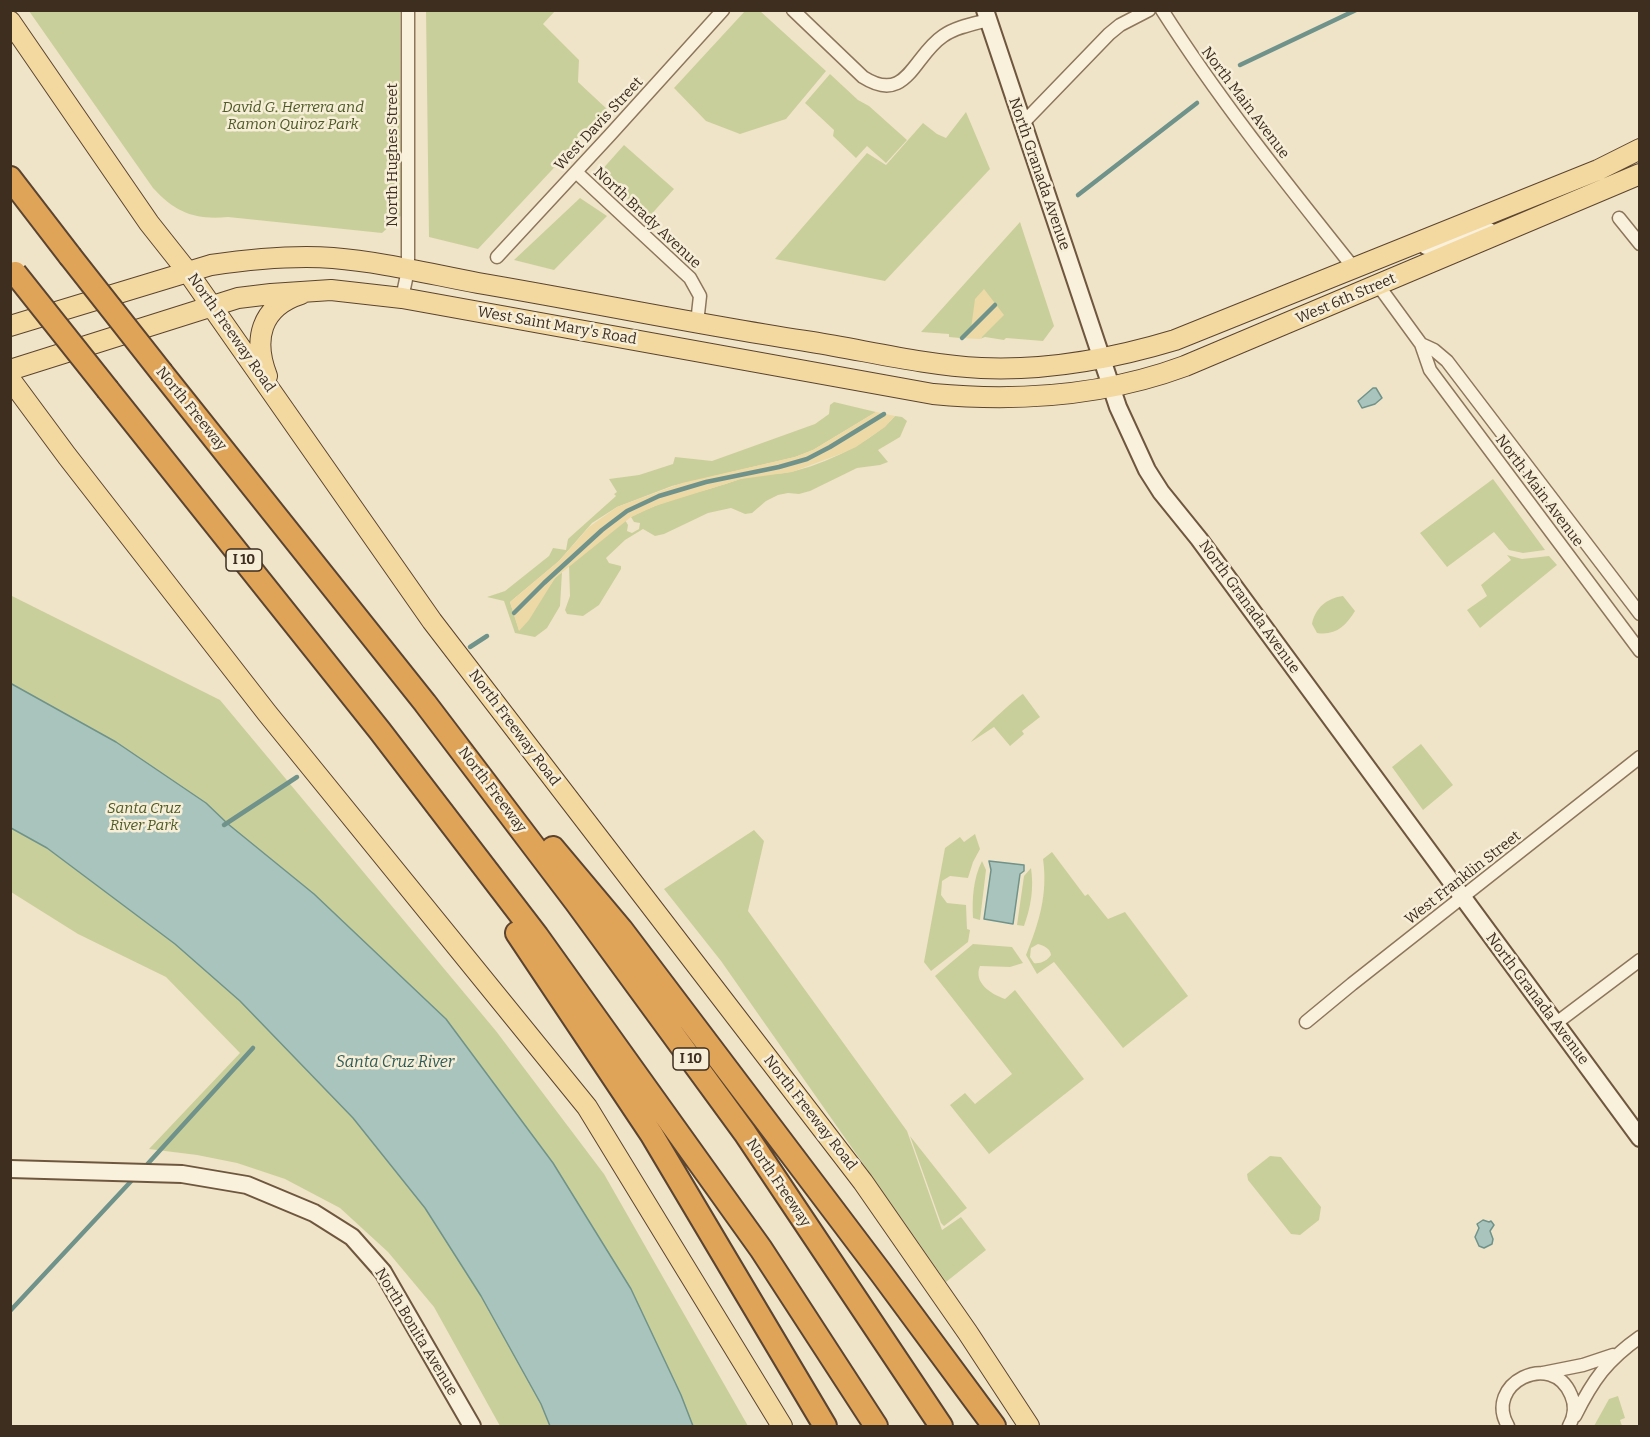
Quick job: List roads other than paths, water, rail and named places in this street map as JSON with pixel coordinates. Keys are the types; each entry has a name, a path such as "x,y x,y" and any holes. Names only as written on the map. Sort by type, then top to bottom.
{"highway":[{"name":"North Freeway","path":"10,178 425,703 569,893 745,1133 941,1426"},
{"name":"I 10","path":"13,270 380,731 537,936 754,1240 876,1426"},
{"path":"425,703 621,929 994,1426"},
{"path":"380,731 652,1136 825,1426"}],"main road":[{"name":"North Granada Avenue","path":"986,15 1101,358 1138,453 1161,492 1205,548 1640,1138"},
{"name":"North Freeway Road","path":"10,21 149,223 187,271 432,621 863,1182 968,1333 1029,1426"},
{"name":"West 6th Street","path":"1101,358 1175,340 1598,170 1640,149"},
{"name":"West 6th Street","path":"1112,388 1162,375 1185,366 1640,174"},
{"name":"West 6th Street","path":"1382,257 1498,229 1640,178"},
{"name":"West Saint Mary's Road","path":"10,326 187,271 241,260 302,257 368,262 696,323 956,366 1023,368 1101,358"},
{"name":"West Saint Mary's Road","path":"10,370 245,297 313,290 402,298 933,394 1011,398 1112,388"},
{"path":"278,400 261,358 259,347 263,326 273,310 282,303 294,296 313,290"},
{"path":"10,379 267,713 587,1107 782,1426"},
{"name":"North Bonita Avenue","path":"10,1169 182,1174 247,1185 314,1213 352,1237 383,1272 470,1426"}],"street":[{"name":"North Hughes Street","path":"402,298 408,270 408,10"},
{"name":"West Davis Street","path":"497,257 723,10"},
{"path":"793,10 863,77 886,87 901,81 942,36 986,15"},
{"path":"1022,124 1119,25 1149,10"},
{"name":"North Main Avenue","path":"1162,10 1200,69 1242,127 1353,267"},
{"name":"North Brady Avenue","path":"576,172 690,278 700,296 696,323"},
{"path":"1619,218 1640,244"},
{"name":"North Main Avenue","path":"1378,285 1421,344 1430,370 1640,651"},
{"name":"North Main Avenue","path":"1421,344 1434,350 1447,361 1640,614"},
{"name":"West Franklin Street","path":"1306,1022 1640,757"},
{"path":"1556,1024 1640,960"},
{"path":"1508,1426 1503,1409 1504,1398 1509,1388 1518,1380 1528,1374 1583,1365 1619,1351 1639,1337"},
{"path":"1570,1425 1597,1377 1619,1351"},
{"path":"1540,1373 1551,1375 1569,1389 1574,1412 1570,1425"}],"water":[{"path":"1376,388 1382,398 1375,404 1362,408 1358,401"},
{"name":"Santa Cruz River","path":"10,683 116,742 206,803 228,824 314,894 446,1019 553,1163 631,1289 681,1395 693,1426 550,1426 541,1404 481,1296 425,1208 353,1118 240,1001 175,944 47,848 11,828"},
{"path":"989,861 1024,865 1024,871 1020,874 1013,924 984,919 991,870"},
{"path":"1483,1220 1491,1221 1494,1225 1490,1231 1492,1244 1484,1248 1479,1246 1475,1237 1479,1228 1477,1224"}],"waterway":[{"path":"1240,65 1356,10"},
{"path":"1078,195 1197,103"},
{"path":"962,338 995,305"},
{"path":"514,613 602,530 627,511 659,496 706,482 807,459 884,414"},
{"path":"470,647 487,636"},
{"path":"224,825 297,777"},
{"path":"143,1169 253,1048"},
{"path":"10,1311 135,1177"}],"park label":[{"name":"David G. Herrera and Ramon Quiroz Park","path":"293,116"},
{"name":"Santa Cruz River Park","path":"144,818"}]}
